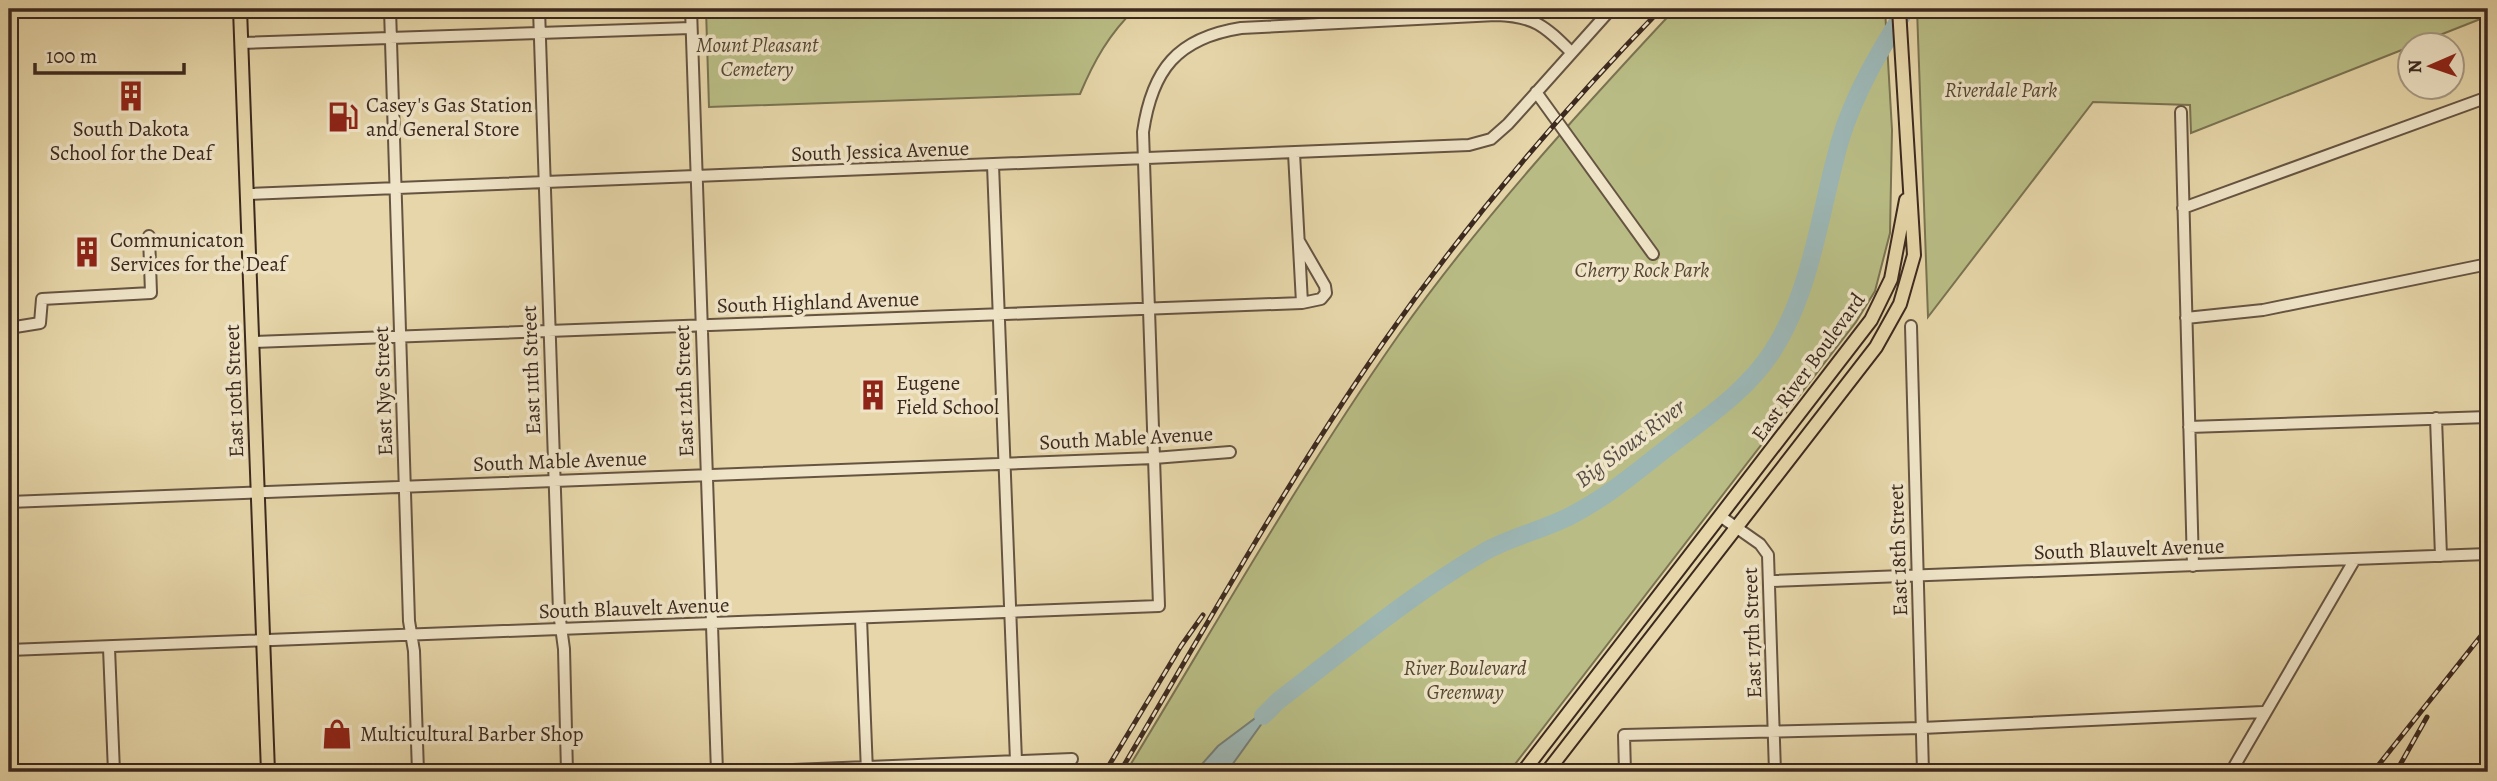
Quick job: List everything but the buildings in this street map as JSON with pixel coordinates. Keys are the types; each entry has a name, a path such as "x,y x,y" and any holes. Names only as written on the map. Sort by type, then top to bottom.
{"main road":[{"name":"East 10th Street","path":"240,9 268,772"},
{"path":"1899,9 1908,189"},
{"name":"East River Boulevard","path":"1524,772 1878,308 1895,265 1908,189"},
{"name":"East River Boulevard","path":"1547,772 1876,347 1893,318 1914,255 1913,219 1908,189"}],"street":[{"name":"East Nye Street","path":"390,9 405,486 418,772"},
{"name":"East 11th Street","path":"539,9 554,481 568,772"},
{"name":"East 12th Street","path":"691,9 717,772"},
{"name":"South Jessica Avenue","path":"247,194 1469,145 1491,139 1508,124 1611,9"},
{"path":"1153,458 1143,159 1147,103 1161,73 1181,50 1203,37 1223,31 1517,16 1545,27 1571,52"},
{"path":"241,43 691,28"},
{"path":"1536,92 1653,254"},
{"path":"2183,208 2488,97"},
{"path":"2181,112 2193,566"},
{"path":"1294,153 1302,303 1321,299 1325,286 1299,241"},
{"path":"993,165 1016,761"},
{"path":"9,328 40,323 42,299 151,293 149,236"},
{"path":"2186,318 2263,310 2488,264"},
{"name":"South Highland Avenue","path":"252,342 1302,303"},
{"name":"East 18th Street","path":"1911,326 1923,772"},
{"path":"2189,427 2488,416"},
{"path":"2436,418 2441,556"},
{"name":"South Mable Avenue","path":"9,502 1153,458 1230,452"},
{"name":"South Blauvelt Avenue","path":"9,650 1159,606 1153,458"},
{"name":"East 17th Street","path":"1720,516 1765,549 1771,581 1775,772"},
{"name":"South Blauvelt Avenue","path":"1771,581 2488,554"},
{"path":"2231,772 2263,712 2354,559"},
{"path":"861,618 867,770"},
{"path":"109,648 114,772"},
{"path":"1625,772 1624,735 1922,727 2263,712"},
{"path":"742,772 867,770 1072,759"}],"green space":[{"name":"Mount Pleasant Cemetery","path":"706,9 1135,9 1103,48 1080,94 709,107"},
{"name":"Cherry Rock Park","path":"1675,9 1885,9 1892,130 1890,233 1875,291 1856,322 1509,772 1126,772 1292,497 1398,336 1496,209","holes":["1458,571 1314,675 1395,612"]},
{"name":"Riverdale Park","path":"1917,9 2488,9 2488,16 2447,32 2396,32 2396,52 2191,133 2190,105 2093,102 1928,317"}],"water":[{"path":"1278,701 1227,772 1195,772 1218,746"}],"waterway":[{"name":"Big Sioux River","path":"1263,716 1278,701 1430,586 1495,546 1585,508 1710,415 1750,380 1772,352 1797,303 1814,250 1846,124 1868,73 1906,9"}],"railway":[{"path":"1120,772 1280,501 1383,343 1447,255 1515,170 1661,9"},
{"path":"1105,772 1181,646 1203,615"},
{"path":"2373,772 2488,627"},
{"path":"2396,772 2427,717"}],"place":[{"name":"South Dakota School for the Deaf","path":"131,96"},
{"name":"Casey's Gas Station and General Store","path":"343,117"},
{"name":"Communicaton Services for the Deaf","path":"87,252"},
{"name":"Eugene Field School","path":"873,395"},
{"name":"Multicultural Barber Shop","path":"337,734"}],"park label":[{"name":"River Boulevard Greenway","path":"1465,680"}]}
